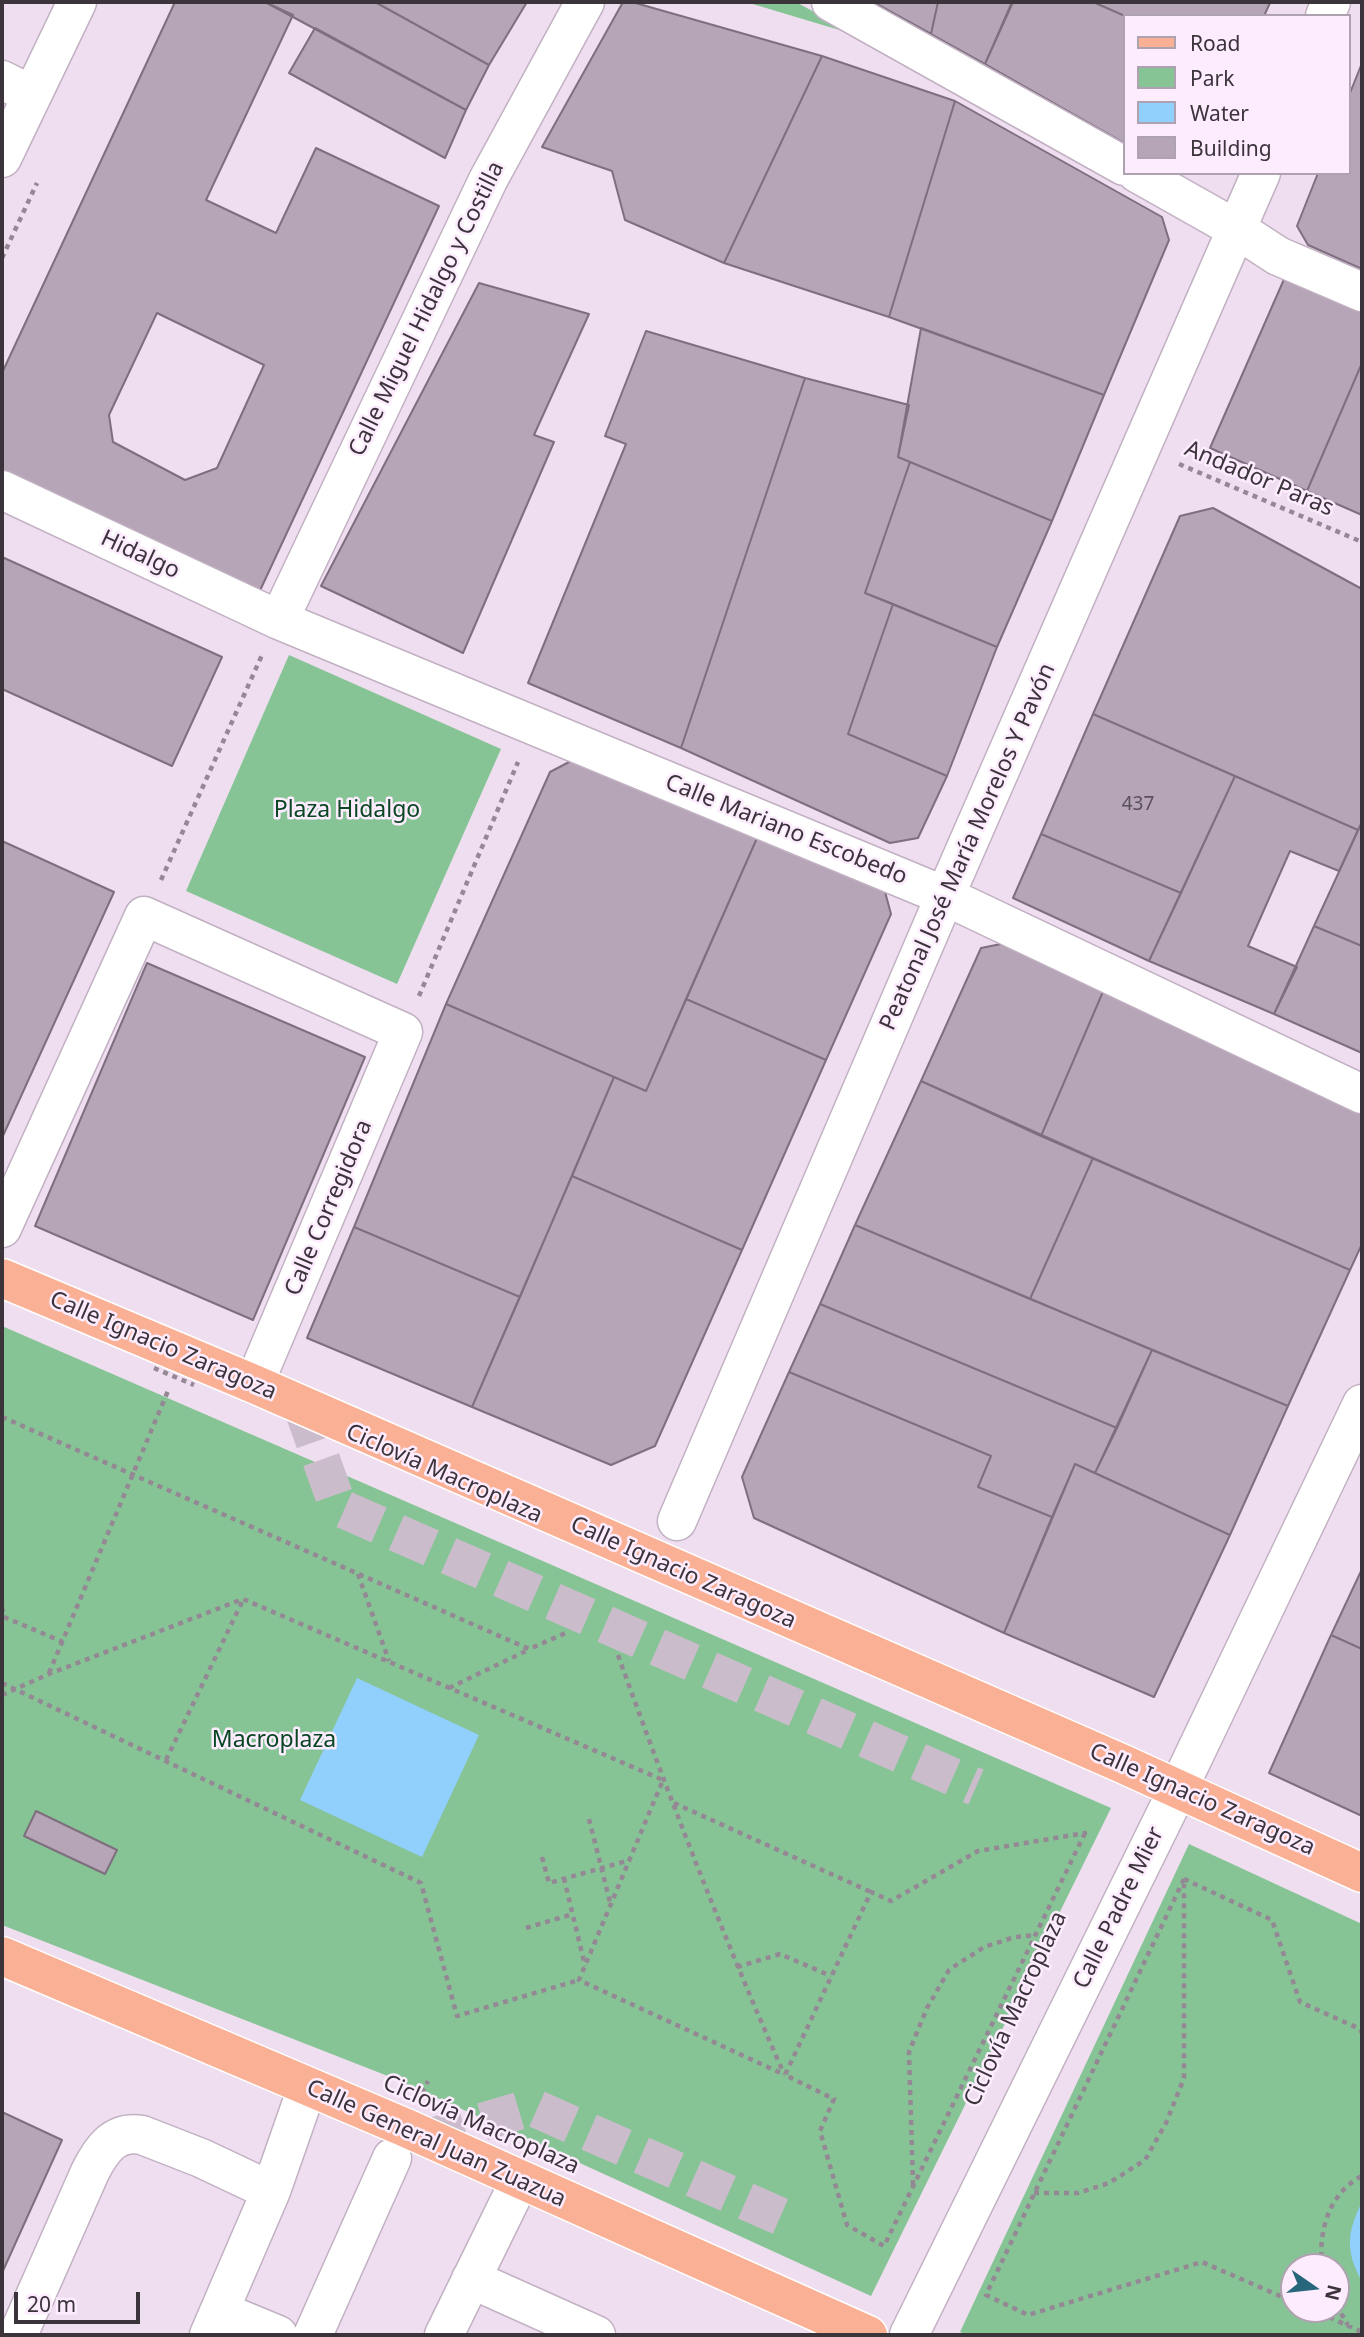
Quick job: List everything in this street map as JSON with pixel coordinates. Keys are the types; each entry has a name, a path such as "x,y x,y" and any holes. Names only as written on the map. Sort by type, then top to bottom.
{"main road":[{"name":"Calle Ignacio Zaragoza","path":"2,1278 177,1369 254,1384 1362,1872"},
{"name":"Calle General Juan Zuazua","path":"2,1956 406,2128 867,2335"}],"street":[{"path":"2,158 17,88 77,2"},
{"name":"Calle Miguel Hidalgo y Costilla","path":"278,620 488,180 585,2"},
{"path":"831,2 1122,165"},
{"path":"1141,175 1278,256 1362,292"},
{"name":"Peatonal José María Morelos Y Pavón","path":"677,1521 945,897 1260,175"},
{"name":"Hidalgo","path":"2,490 278,620"},
{"name":"Calle Mariano Escobedo","path":"278,620 945,897 1362,1094"},
{"path":"2,1228 144,916 403,1032"},
{"name":"Calle Corregidora","path":"254,1384 403,1032"},
{"name":"Calle Padre Mier","path":"909,2335 1178,1789 1349,1463 1362,1404"},
{"path":"278,2335 214,2323 271,2191 307,2088"},
{"path":"18,2335 94,2162 100,2152 119,2136 132,2133 142,2135 201,2158 271,2191"},
{"path":"313,2335 392,2158"},
{"path":"444,2335 520,2180"},
{"path":"471,2279 596,2335"}],"path":[{"name":"Andador Paras","path":"1142,448 1362,542"},
{"path":"144,916 278,620"},
{"path":"403,1032 534,726"},
{"path":"49,1674 177,1369 204,1389"},
{"path":"2,1417 529,1649"},
{"path":"358,1574 389,1662"},
{"path":"166,1760 243,1599"},
{"path":"2,1695 49,1674 243,1599 663,1780"},
{"path":"2,1607 3,1618 63,1642"},
{"path":"449,1688 568,1632"},
{"path":"618,1655 663,1780 737,1967 785,2075"},
{"path":"2,1683 421,1883 457,2016 579,1980 834,2099 820,2131 847,2225 884,2246 1085,1833 978,1851 891,1901 672,1802"},
{"path":"579,1980 663,1780"},
{"path":"589,1819 611,1906"},
{"path":"542,1857 549,1883 630,1860"},
{"path":"564,1878 585,1967"},
{"path":"1184,1879 1272,1920 1300,2002 1360,2029 1362,2033"},
{"path":"1184,1879 986,2295 1028,2315 1202,2262 1280,2296"},
{"path":"1034,2193 1079,2193 1109,2183 1145,2160 1167,2123 1184,2077 1184,1879"},
{"path":"785,2075 871,1892"},
{"path":"526,1928 573,1914"},
{"path":"913,2186 909,2052 927,2008 949,1970 984,1947 1015,1937 1035,1935"},
{"path":"737,1967 780,1954 831,1976"},
{"path":"422,2094 428,2081"},
{"path":"1320,2253 1325,2218 1348,2183 1362,2176"},
{"path":"1343,2323 1362,2332"}],"green space":[{"path":"746,2 796,2 856,35"},
{"name":"Plaza Hidalgo","path":"289,655 501,749 397,984 186,891"},
{"name":"Macroplaza","path":"2,1326 1111,1808 871,2296 398,2080 2,1925"},
{"path":"1189,1844 1362,1924 1362,2335 967,2335 960,2332"}],"water":[{"path":"357,1678 479,1735 422,1857 300,1800"},
{"path":"1362,2202 1362,2281 1353,2261 1350,2242 1353,2223"}],"building":[{"path":"175,2 265,2 293,15 206,200 276,233 316,148 439,206 257,597 2,477 2,373","holes":["157,313 264,365 217,468 185,480 113,442 109,415"]},
{"path":"265,2 375,2 489,65 466,110"},
{"path":"375,2 527,2 489,65"},
{"path":"623,2 632,2 822,56 724,263 625,220 612,171 542,147"},
{"path":"873,2 938,2 931,34"},
{"path":"938,2 1013,2 985,64 931,34"},
{"path":"1012,2 1093,2 1122,15 1122,142 985,64"},
{"path":"1093,2 1270,3 1265,14 1122,15"},
{"path":"315,28 466,110 445,158 289,73"},
{"path":"822,56 955,101 889,317 724,263"},
{"path":"1362,63 1362,269 1308,245 1297,226 1317,175 1350,175 1350,93"},
{"path":"955,101 1162,217 1169,240 1104,395 889,317"},
{"path":"1285,277 1362,311 1362,363 1307,491 1210,448"},
{"path":"479,283 589,314 534,435 554,442 463,653 321,586"},
{"path":"921,328 1104,395 1052,521 898,457"},
{"path":"646,331 805,378 681,748 528,683 626,444 605,436"},
{"path":"1362,363 1362,515 1307,491"},
{"path":"805,378 909,405 898,457 910,462 865,593 893,604 848,734 947,776 918,838 890,843 681,748"},
{"path":"910,462 1052,521 997,647 865,593"},
{"path":"1213,508 1362,589 1362,822 1358,830 1093,714 1180,516"},
{"path":"2,557 222,657 172,766 2,689"},
{"path":"893,604 997,647 947,776 848,734"},
{"path":"1093,714 1235,776 1181,893 1041,834"},
{"path":"571,761 757,838 646,1091 446,1004 550,772"},
{"path":"1235,776 1358,830 1339,871 1290,851 1248,946 1297,967 1274,1014 1149,961"},
{"path":"1362,822 1362,946 1314,926"},
{"path":"1041,834 1181,893 1149,961 1013,898"},
{"path":"757,838 884,888 891,914 826,1060 686,999"},
{"path":"2,841 114,892 2,1138"},
{"path":"1314,926 1362,946 1362,1053 1274,1014"},
{"path":"1011,942 1105,987 1041,1136 921,1081 981,948"},
{"path":"147,963 365,1057 253,1320 35,1226"},
{"path":"1105,987 1362,1109 1362,1244 1350,1270 1041,1136"},
{"path":"686,999 826,1060 742,1250 572,1176 614,1077 646,1091"},
{"path":"446,1004 614,1077 520,1297 354,1227"},
{"path":"921,1081 1093,1158 1030,1299 855,1225"},
{"path":"1093,1158 1350,1270 1288,1406 1030,1299"},
{"path":"572,1176 742,1250 655,1446 611,1465 472,1407"},
{"path":"855,1225 1152,1350 1117,1428 820,1304"},
{"path":"354,1227 520,1297 472,1407 307,1338"},
{"path":"820,1304 1117,1428 1095,1473 1075,1464 1052,1517 978,1487 991,1456 789,1372"},
{"path":"1152,1350 1288,1406 1230,1535 1095,1473"},
{"path":"789,1372 991,1456 978,1487 1052,1517 1004,1633 754,1518 742,1477"},
{"path":"1075,1464 1230,1535 1154,1697 1004,1633"},
{"path":"1362,1569 1362,1649 1331,1635"},
{"path":"1331,1635 1362,1649 1362,1816 1269,1773"},
{"path":"36,1811 117,1850 105,1874 24,1836"},
{"path":"2,2112 62,2140 2,2273"}],"tunnel":[{"path":"302,1406 338,1507 976,1787"},
{"path":"428,2138 532,2107 791,2221"}]}
